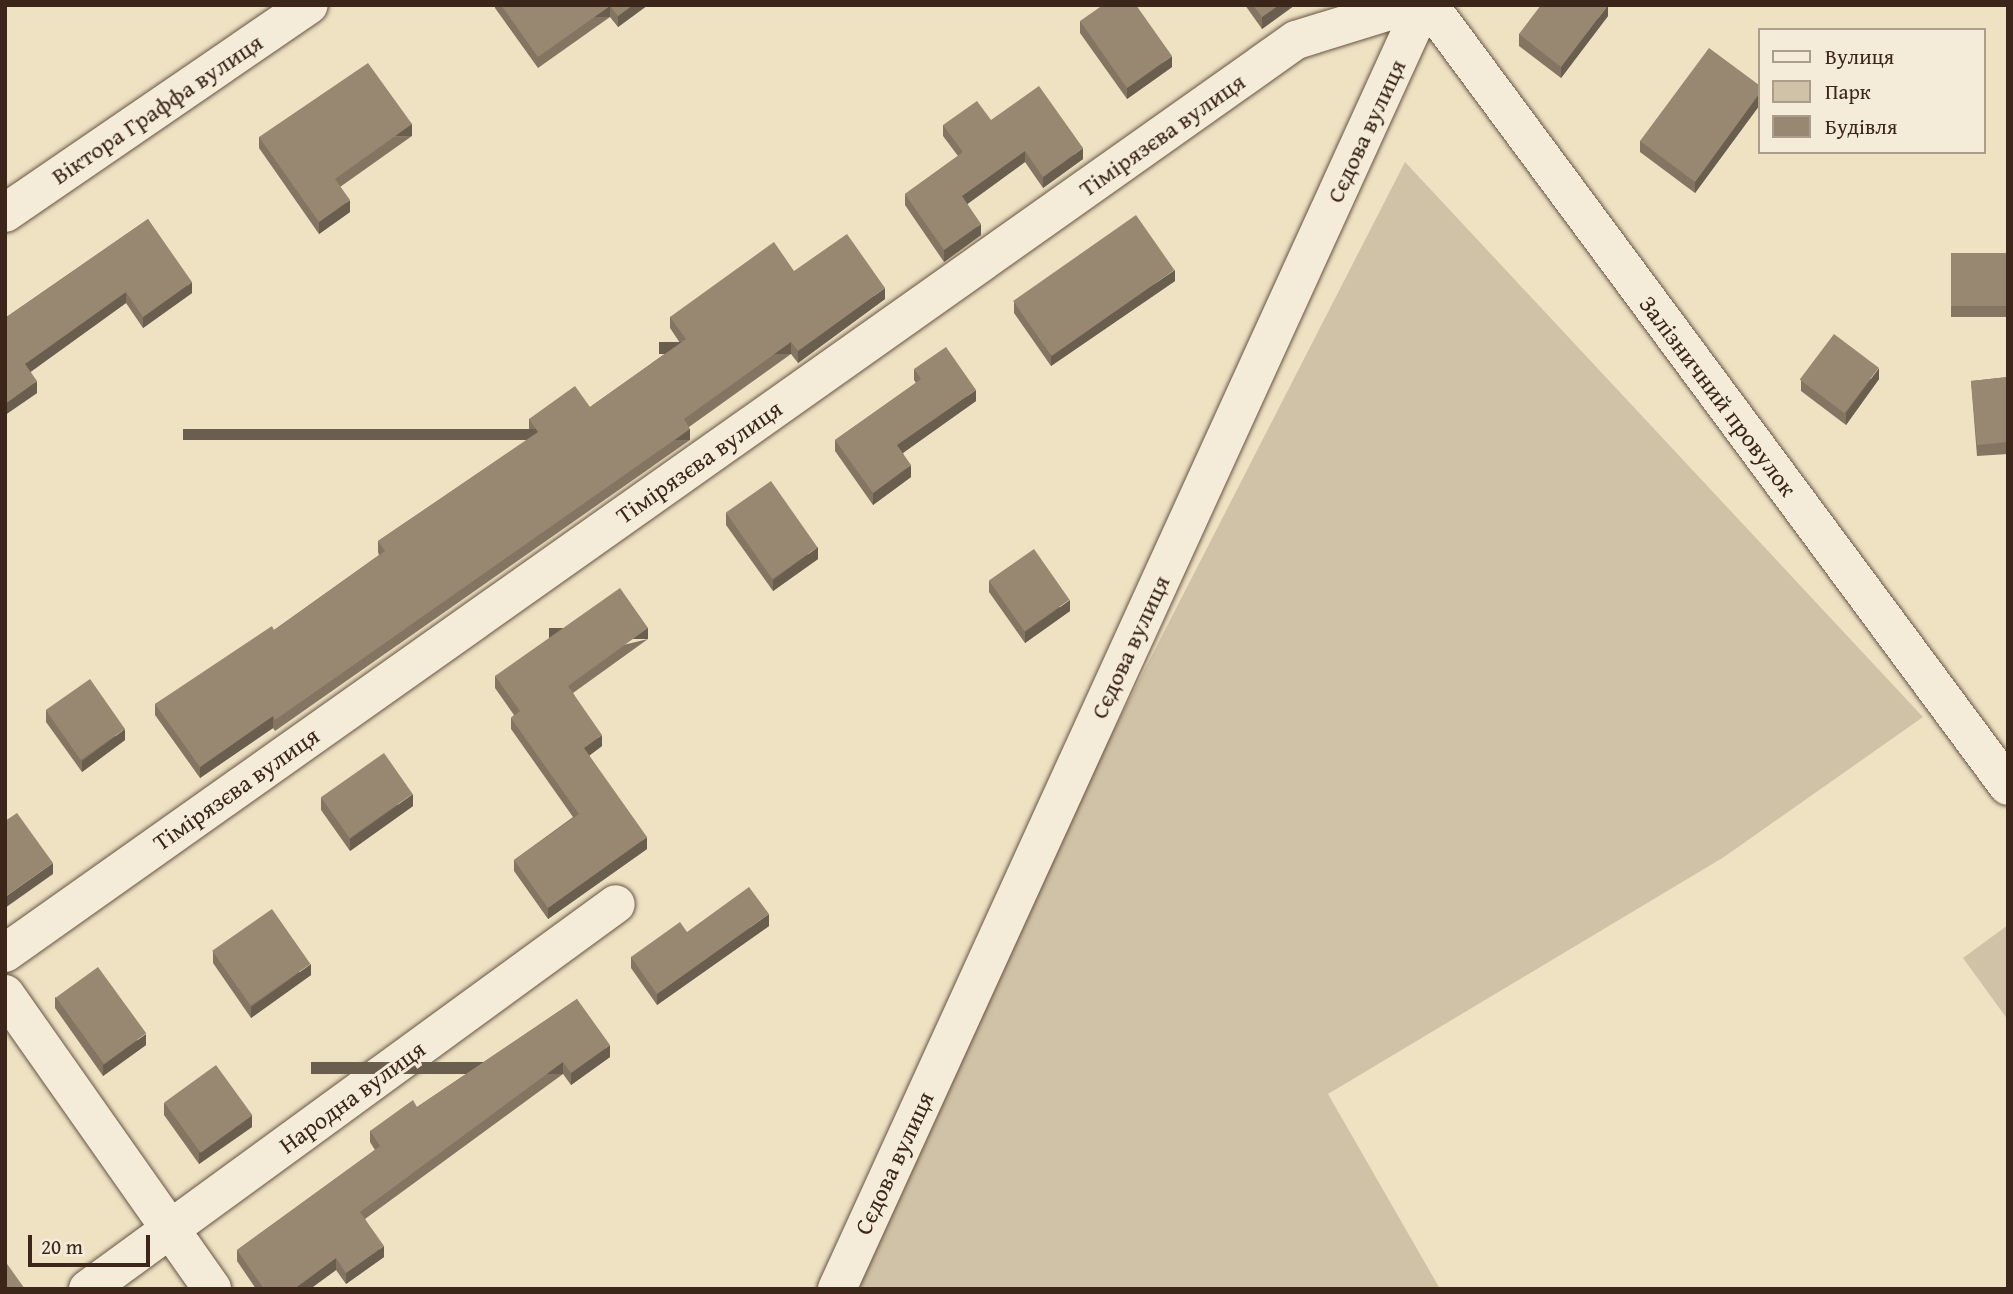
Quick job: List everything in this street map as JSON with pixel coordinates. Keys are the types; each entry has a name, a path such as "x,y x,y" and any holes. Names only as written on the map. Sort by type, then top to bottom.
{"street":[{"name":"Віктора Граффа вулиця","path":"5,213 309,5"},
{"name":"Тімірязєва вулиця","path":"5,953 1296,40 1409,5"},
{"name":"Сєдова вулиця","path":"837,1289 1423,5"},
{"name":"Залізничний провулок","path":"1429,5 2008,786"},
{"name":"Народна вулиця","path":"88,1289 615,904"},
{"path":"5,994 212,1289"}],"green space":[{"path":"1405,162 1923,717 1724,857 1328,1094 1440,1289 827,1289"},
{"path":"2008,925 2008,1020 1963,958"}],"building":[{"path":"501,5 633,5 618,16 610,6 538,57"},
{"path":"1103,5 1136,5 1172,56 1127,88 1080,21"},
{"path":"1253,5 1279,5 1262,17"},
{"path":"1541,5 1608,5 1561,67 1519,34"},
{"path":"1709,48 1758,84 1758,95 1695,182 1640,141"},
{"path":"368,63 412,124 335,179 350,200 319,222 259,137"},
{"path":"1039,86 1083,148 1043,177 1025,151 962,196 981,224 944,250 905,194 963,152 943,125 977,101 991,120"},
{"path":"1136,215 1174,270 1052,356 1013,301"},
{"path":"148,219 192,282 143,317 126,292 25,364 37,381 5,404 5,318"},
{"path":"847,234 885,288 798,351 791,342 684,419 690,429 275,720 273,716 200,767 155,704 272,626 274,630 385,551 378,541 538,432 529,419 575,386 590,407 686,339 670,317 774,242 794,271"},
{"path":"1951,253 2008,253 2008,306 1951,306"},
{"path":"1834,334 1879,368 1844,413 1800,380"},
{"path":"946,347 976,390 897,445 911,465 873,493 835,440 921,379 914,369"},
{"path":"2008,377 2008,442 1977,445 1971,381"},
{"path":"771,481 817,547 772,579 726,513"},
{"path":"1034,549 1070,600 1025,631 989,581"},
{"path":"620,588 648,628 568,686 602,735 584,748 647,837 548,908 514,860 579,814 511,718 520,711 495,676"},
{"path":"90,679 125,729 81,760 46,710"},
{"path":"384,753 413,794 350,838 321,797"},
{"path":"17,813 53,863 5,897 5,821"},
{"path":"749,887 769,914 657,994 631,957 680,922 687,932"},
{"path":"272,909 310,964 251,1006 212,951"},
{"path":"98,967 146,1033 104,1064 56,998"},
{"path":"577,999 610,1045 571,1073 563,1062 360,1212 384,1246 346,1273 336,1258 294,1289 264,1289 237,1250 380,1146 370,1131 413,1100 417,1107"},
{"path":"216,1065 252,1115 201,1153 164,1103"},
{"path":"5,1261 25,1289 5,1289"}]}
